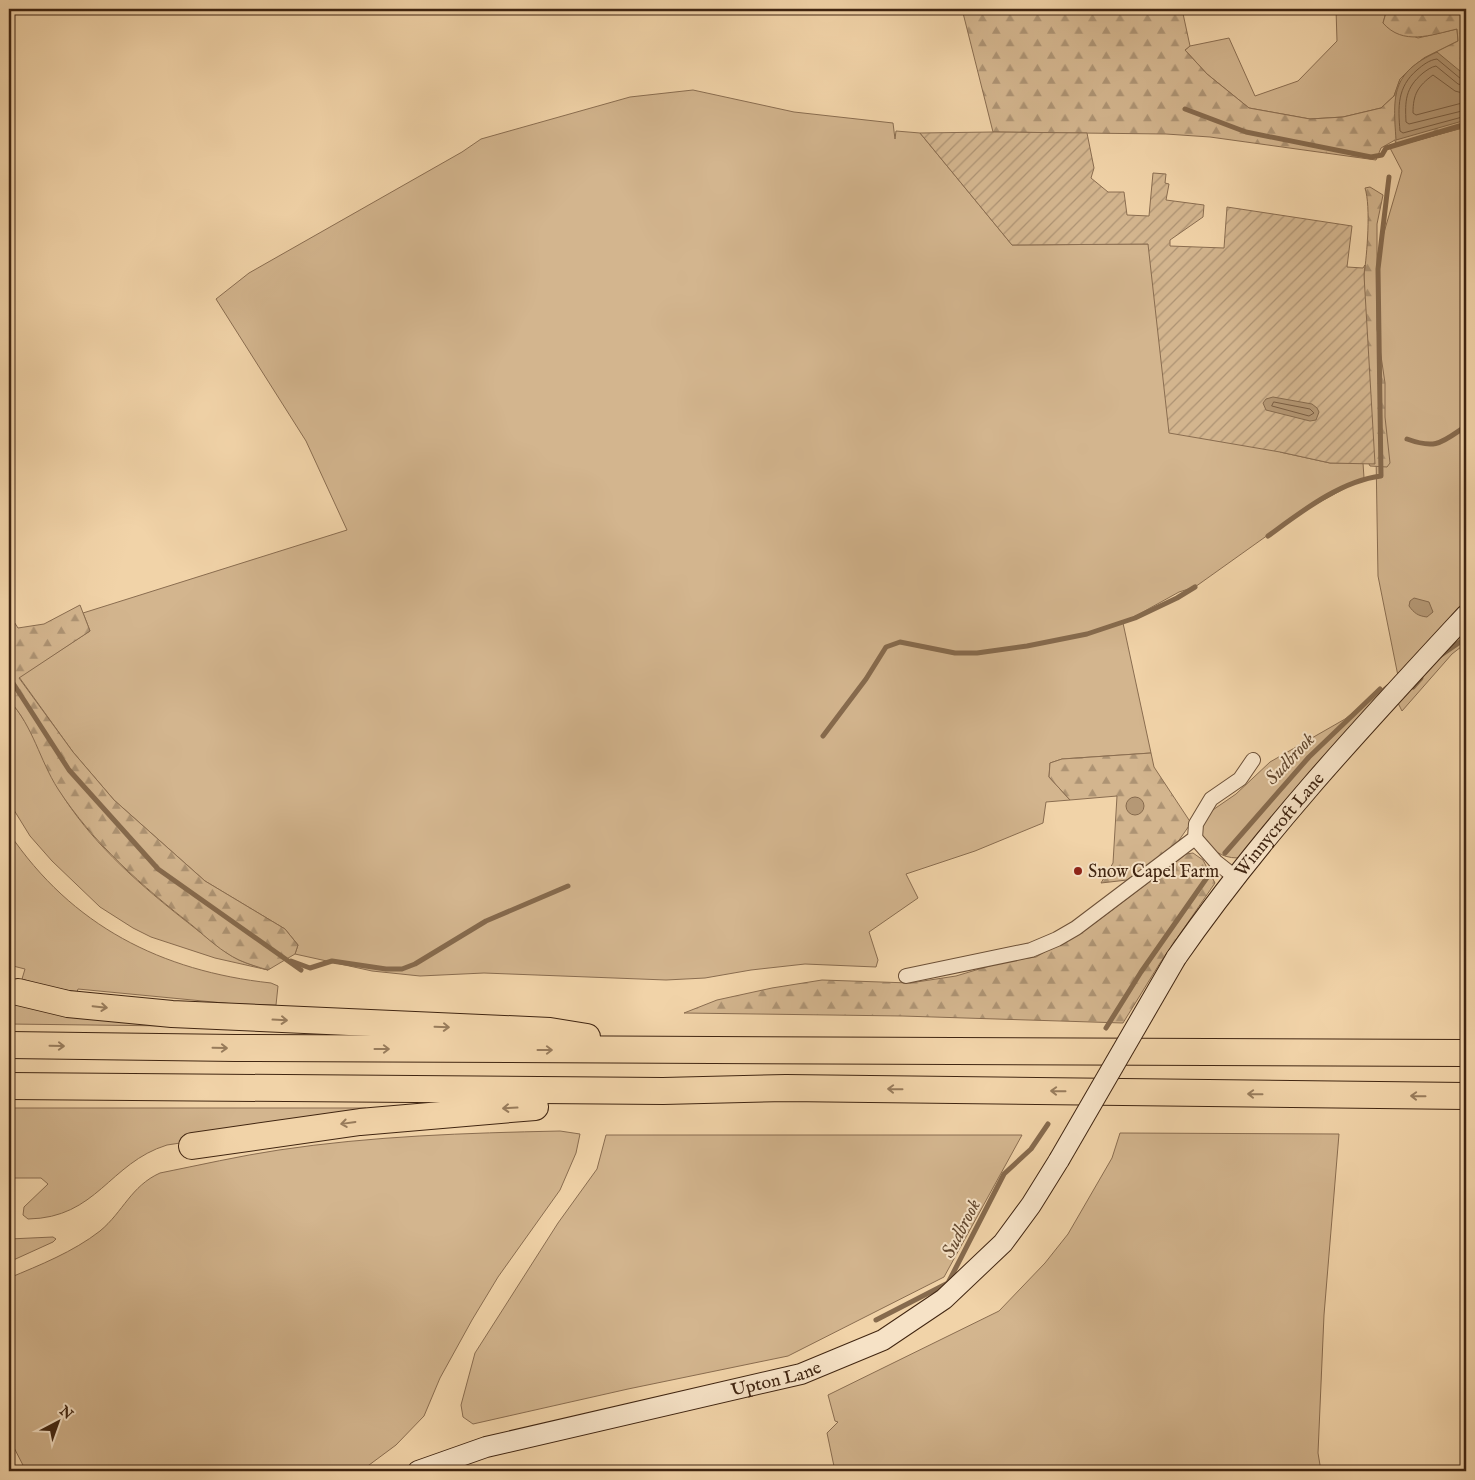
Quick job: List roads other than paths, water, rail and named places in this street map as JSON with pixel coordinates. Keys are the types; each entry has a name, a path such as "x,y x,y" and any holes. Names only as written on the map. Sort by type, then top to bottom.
{"highway":[{"path":"18,992 68,1004 172,1014 550,1031 662,1050"},
{"path":"9,1045 1466,1054"},
{"path":"9,1086 662,1091 786,1088 1466,1096"},
{"path":"192,1146 360,1122 498,1108 550,1106 662,1091"}],"street":[{"name":"Winnycroft Lane","path":"1059,1160 1176,958 1235,877 1294,804 1466,615"},
{"path":"1235,877 1216,862 1195,838 1194,833 1196,824 1212,799 1240,779 1253,760"},
{"path":"906,976 1032,950 1057,939 1076,928 1195,838"},
{"name":"Upton Lane","path":"418,1471 486,1447 801,1374 883,1340 944,1299 1003,1244 1031,1205 1059,1160"}],"water":[{"path":"1437,52 1466,76 1466,120 1396,140 1395,110 1398,87 1403,77 1411,68"},
{"path":"1273,397 1312,404 1319,412 1316,420 1310,421 1266,410 1263,403 1266,399"},
{"path":"1414,598 1429,602 1433,612 1427,617 1415,612 1409,606 1410,601"},
{"path":"1131,797 1139,797 1144,802 1142,813 1131,815 1126,810 1126,802"}],"waterway":[{"path":"1185,109 1246,132 1371,157 1382,155 1386,148 1466,124"},
{"path":"1268,536 1307,508 1336,491 1351,484 1381,476 1378,269 1389,177"},
{"path":"1407,439 1425,444 1439,443 1466,426"},
{"path":"823,736 866,679 886,647 900,642 955,653 977,653 1027,646 1087,634 1135,618 1177,598 1195,587"},
{"path":"1441,655 1466,638"},
{"path":"9,677 69,770 158,869 301,970"},
{"path":"1413,687 1421,678"},
{"name":"Sudbrook","path":"1225,853 1309,757 1380,689"},
{"name":"Sudbrook","path":"1106,1028 1141,972 1213,869"},
{"path":"291,961 310,968 332,961 386,969 402,969 415,964 486,921 568,886"},
{"name":"Sudbrook","path":"876,1320 948,1283 1004,1174 1031,1149 1048,1124"}],"place":[{"name":"Snow Capel Farm","path":"1078,871"}]}
